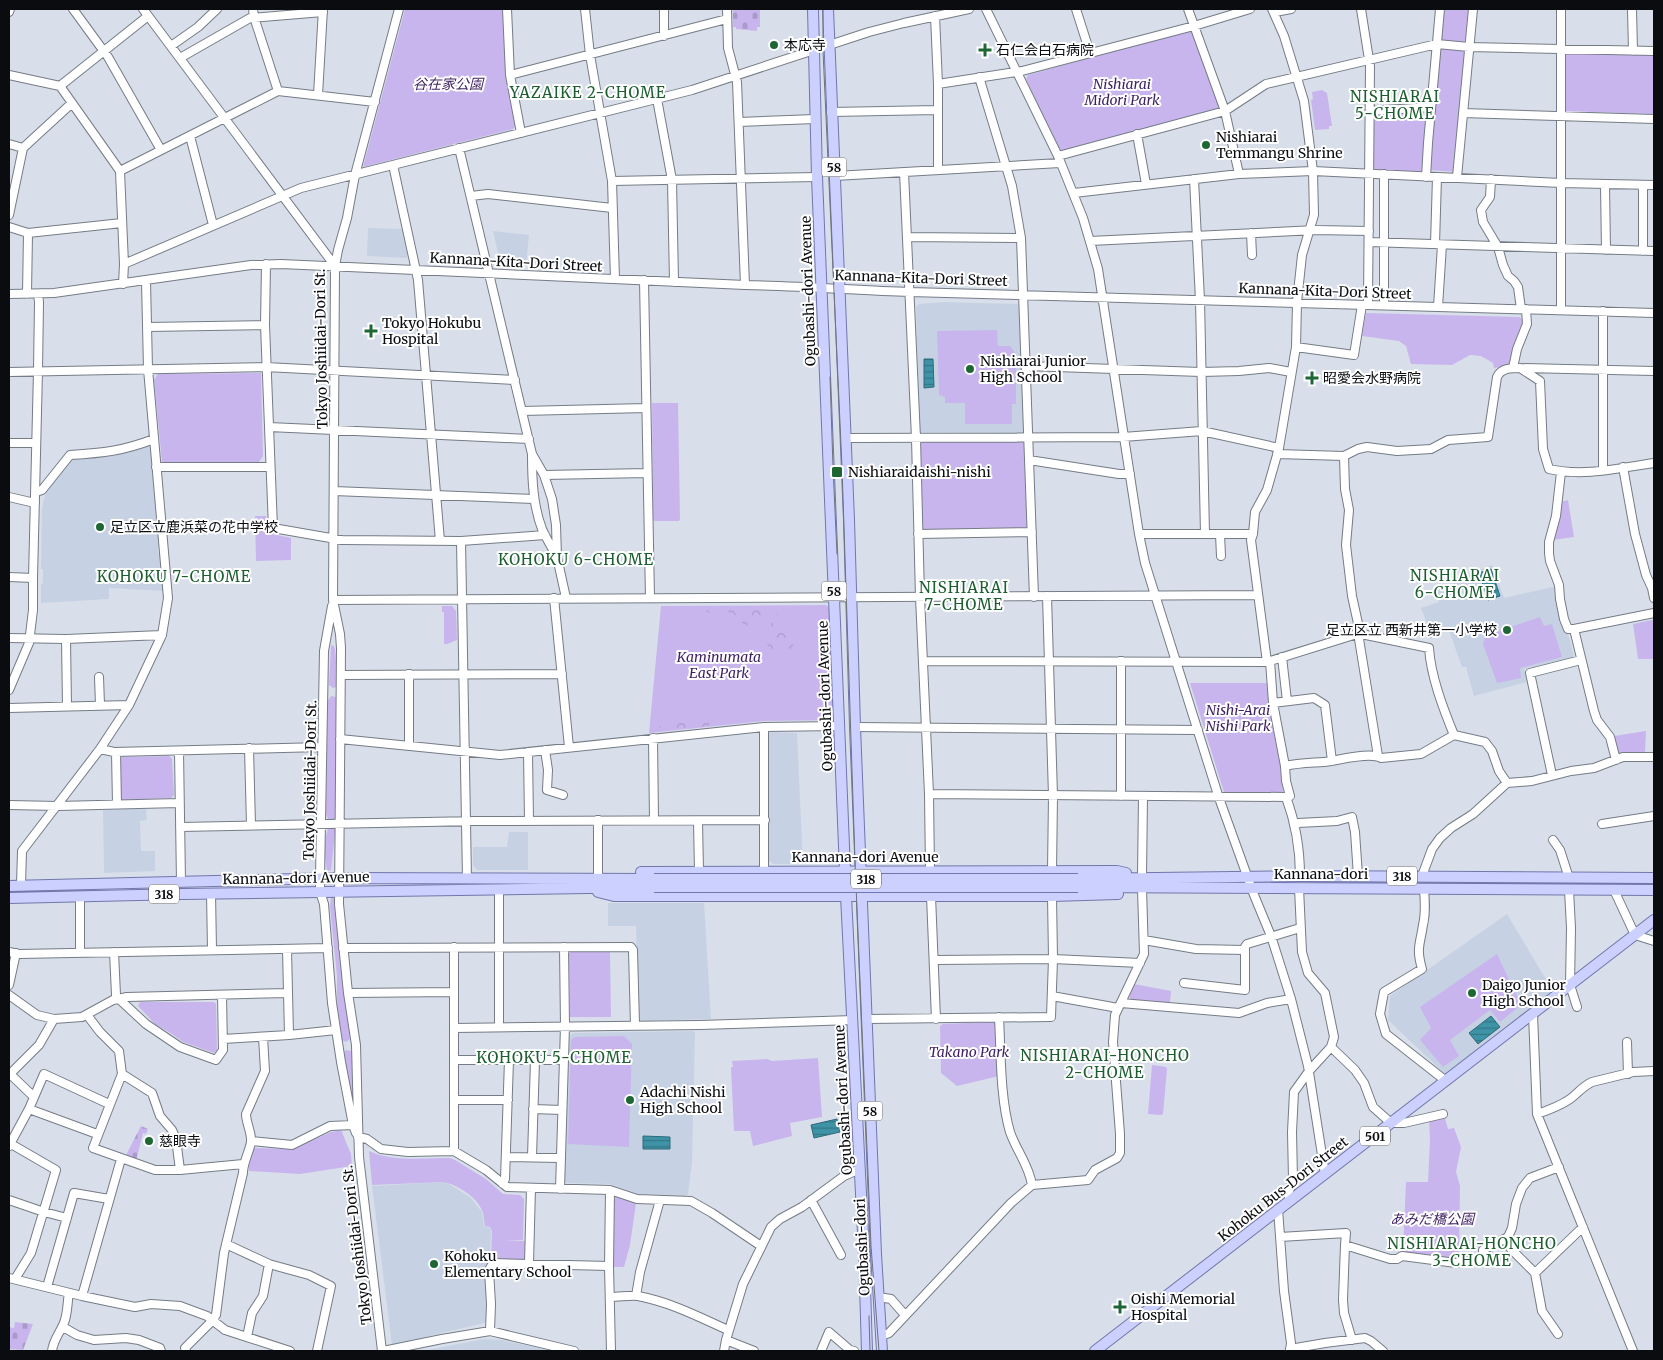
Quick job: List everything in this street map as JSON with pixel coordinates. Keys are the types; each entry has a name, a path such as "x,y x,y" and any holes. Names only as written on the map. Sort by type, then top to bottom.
{"main road":[{"name":"Ogubashi-dori Avenue","path":"813,9 817,177 846,896 860,1169 866,1351"},
{"name":"Ogubashi-dori Avenue","path":"828,9 828,45 846,438 861,871"},
{"name":"Ogubashi-dori","path":"861,871 878,1297 882,1351"},
{"name":"Kannana-dori Avenue","path":"9,898 210,893 499,890 582,883 609,872 1117,871 1146,883"},
{"name":"Kannana-dori","path":"1146,883 1247,876 1654,878"},
{"name":"Kannana-dori Avenue","path":"9,886 320,878 467,879 582,883 1078,883"},
{"name":"Kannana-dori Avenue","path":"582,883 614,896 1052,896 1119,894 1146,883"},
{"name":"Kannana-dori","path":"1078,883 1146,883 1251,888 1654,890"},
{"name":"Kohoku Bus-Dori Street","path":"1095,1351 1654,920"}],"street":[{"path":"73,9 104,51 161,150"},
{"path":"171,46 217,9"},
{"path":"335,266 355,175 399,9"},
{"path":"512,9 507,9 510,75 521,133"},
{"path":"585,9 590,55 612,181 615,279"},
{"path":"664,9 664,36"},
{"path":"727,9 728,48 736,76 745,285"},
{"path":"124,264 301,188 692,90 828,45 904,23 969,9"},
{"path":"986,9 1059,159 1084,218 1098,269 1145,564 1219,798 1251,888 1271,936 1291,999 1309,1071 1324,1174"},
{"path":"1076,9 1090,53"},
{"path":"1188,9 1225,111 1239,174"},
{"path":"938,84 1017,72 1194,26 1250,9"},
{"path":"929,794 1219,798 1290,796 1273,703 1251,540 1254,512 1267,490 1278,451 1296,347 1297,302 1302,256 1314,215 1313,171 1305,109 1284,36 1273,11 1291,9"},
{"path":"1296,347 1354,355 1365,305 1369,242 1370,111 1369,60 1361,9"},
{"path":"1426,177 1440,9"},
{"path":"1458,177 1473,9"},
{"path":"1561,9 1561,310"},
{"path":"1632,9 1633,51"},
{"path":"180,58 254,13 323,10 318,95"},
{"path":"60,86 104,51 145,12"},
{"name":"Tokyo Joshiidai-Dori St.","path":"145,12 335,266 333,601 324,651 320,892 324,904 336,1030 353,1125 358,1137"},
{"path":"254,13 278,91"},
{"path":"935,16 938,84 938,169"},
{"path":"510,75 727,19"},
{"path":"835,176 1006,166 1059,159 1137,134 1225,111 1266,84 1437,44 1469,47 1654,51"},
{"path":"9,75 60,86 120,171 124,264 123,284"},
{"path":"979,77 1012,186 1021,238 1034,596"},
{"path":"120,171 278,91 375,102"},
{"path":"657,99 672,180 674,282"},
{"path":"9,215 23,148 72,102"},
{"path":"1370,111 1431,107"},
{"path":"831,112 937,110"},
{"path":"1463,113 1654,120"},
{"path":"739,122 815,119"},
{"path":"1137,134 1146,184"},
{"path":"190,136 213,225"},
{"path":"9,144 23,148"},
{"path":"459,148 529,439 532,454 534,499 545,535 557,557"},
{"path":"393,165 416,269 440,541"},
{"path":"1074,193 1239,174 1313,171 1561,183 1654,185"},
{"path":"904,172 916,438 930,871"},
{"path":"1384,174 1384,305"},
{"path":"612,181 817,177"},
{"path":"1437,177 1438,307"},
{"path":"1194,179 1200,300 1205,534"},
{"path":"1491,179 1490,197 1481,210 1482,222 1498,246 1508,276 1514,280 1518,287 1527,324 1517,349 1517,368"},
{"path":"1605,184 1606,250"},
{"path":"1643,185 1644,251"},
{"path":"471,196 488,194 612,208"},
{"path":"9,227 28,233 122,223"},
{"path":"1090,241 1309,231 1369,231"},
{"path":"27,294 28,233"},
{"path":"1251,234 1252,255"},
{"path":"908,237 1021,238"},
{"path":"1369,242 1654,252"},
{"path":"266,264 266,367 273,528 333,539 461,542 545,535"},
{"name":"Kannana-Kita-Dori Street","path":"9,294 38,294 266,264 416,269 910,292 1654,313"},
{"path":"22,885 22,851 100,749 129,705 162,635 168,598 148,368 146,280"},
{"path":"644,280 650,598"},
{"path":"9,690 17,667 28,648 33,610 32,578 36,492 38,294"},
{"path":"1603,311 1603,470"},
{"path":"147,327 265,325"},
{"path":"1027,366 1201,372 1269,368 1291,372"},
{"path":"9,372 266,367 515,380"},
{"path":"1517,368 1540,381 1545,458 1549,469 1561,472 1582,472 1654,462"},
{"path":"846,438 1124,437 1202,431 1278,451 1344,456 1358,448 1368,447 1397,451 1430,449 1448,440 1488,437 1499,372 1517,368 1654,371"},
{"path":"522,411 646,408"},
{"path":"269,427 529,439"},
{"path":"36,492 42,490 70,455 110,453 137,446 154,439"},
{"path":"9,443 36,443"},
{"path":"532,454 544,475 556,518 557,557 566,598"},
{"path":"1344,456 1345,489 1349,510 1346,545 1352,596 1360,634 1359,639 1378,756"},
{"path":"1030,460 1119,474 1130,474"},
{"path":"156,467 270,467"},
{"path":"1624,467 1635,534 1654,598"},
{"path":"1561,472 1556,516 1549,542 1550,561 1559,585 1564,619 1568,629 1654,613"},
{"path":"544,475 647,473"},
{"path":"334,491 534,499"},
{"path":"9,497 35,503"},
{"path":"918,534 1032,532"},
{"path":"1139,534 1253,534"},
{"path":"1220,534 1221,556"},
{"path":"461,542 467,879"},
{"path":"9,577 32,578"},
{"path":"333,601 462,598 1257,595"},
{"path":"1048,596 1048,661 1053,796 1052,871"},
{"path":"554,598 569,747"},
{"name":"Tokyo Joshiidai-Dori St.","path":"333,601 340,634 339,904 357,1064 358,1137 382,1351"},
{"path":"1574,629 1597,720 1610,737 1616,760"},
{"path":"923,661 1268,662 1360,634 1429,648 1430,660 1439,692 1454,735"},
{"path":"9,638 66,639 162,635"},
{"path":"66,639 67,706"},
{"path":"1282,657 1287,701"},
{"path":"1552,775 1530,673 1581,660"},
{"path":"1121,661 1121,796"},
{"path":"340,674 562,674"},
{"path":"408,674 409,745"},
{"path":"99,677 100,705"},
{"path":"324,692 340,692"},
{"path":"1273,703 1314,698 1325,704 1332,761"},
{"path":"9,708 129,705"},
{"path":"340,740 500,755 764,727 840,726"},
{"path":"764,727 764,872"},
{"path":"855,727 1198,730"},
{"path":"1285,766 1299,762 1422,754 1454,735 1484,742 1492,750 1499,771 1507,783"},
{"path":"653,738 655,743 654,820"},
{"path":"100,749 116,752 322,747"},
{"path":"249,748 251,825"},
{"path":"545,750 548,770 547,790 563,795"},
{"path":"178,751 181,882"},
{"path":"116,752 117,804"},
{"path":"528,752 529,821"},
{"path":"1422,876 1432,848 1440,838 1451,828 1473,814 1507,783 1532,781 1552,775 1594,768 1623,757 1654,758"},
{"path":"880,1336 889,1333 1011,1203 1032,1184 1088,1180 1094,1170 1117,1158 1120,1153 1113,1042 1115,1015 1144,954 1146,883 1143,796"},
{"path":"1286,797 1295,826 1300,876"},
{"path":"9,805 58,806 180,803"},
{"path":"1602,824 1654,816"},
{"path":"1295,826 1298,823 1337,821 1352,817 1358,876"},
{"path":"598,820 598,875"},
{"path":"698,820 698,872"},
{"path":"180,827 467,821 765,820"},
{"path":"1553,840 1560,850 1569,878"},
{"path":"1290,1200 1288,1194 1293,1179 1294,1092 1309,1071 1331,1047 1334,1036 1325,993 1308,972 1302,952 1298,888"},
{"path":"1424,889 1425,911 1419,941 1419,956 1422,969 1384,992 1380,1014 1386,1034 1446,1081"},
{"path":"499,890 499,1027"},
{"path":"1569,890 1571,928 1570,985 1577,1007"},
{"path":"1614,890 1635,935 1654,941"},
{"path":"210,893 212,950"},
{"path":"80,896 80,953"},
{"path":"932,896 936,1019"},
{"path":"867,1019 1051,1016 1053,959 1052,896"},
{"path":"1184,983 1245,990 1245,950 1247,944 1300,928"},
{"path":"1144,940 1196,949 1245,950"},
{"path":"454,947 454,1151"},
{"path":"560,1188 564,947"},
{"path":"9,985 12,953 328,948"},
{"path":"343,948 630,948 633,950 634,1026"},
{"path":"287,949 290,1035"},
{"path":"114,952 116,996 146,1024 180,1047 216,1060 223,1050 222,995"},
{"path":"934,960 1053,959 1140,963"},
{"path":"348,992 454,992"},
{"path":"9,996 37,1015 54,1019 87,1015 118,998 288,993"},
{"path":"1052,996 1119,1005 1239,1012 1267,1003 1291,999"},
{"path":"1533,1014 1537,1114 1633,1351"},
{"path":"87,1015 100,1032 120,1051 122,1074 93,1148 155,1170 180,1170 244,1164"},
{"path":"999,1017 1004,1089 1010,1132 1030,1172 1032,1184"},
{"path":"34,1097 9,1073 38,1045 54,1019"},
{"path":"454,1028 634,1026 853,1020"},
{"path":"223,1039 336,1030"},
{"path":"177,1351 186,1349 216,1315 226,1244 244,1164 251,1142 246,1114 266,1071 262,1037"},
{"path":"1627,1042 1628,1074"},
{"path":"1331,1047 1355,1070 1364,1083 1373,1107 1391,1123 1404,1123 1442,1114"},
{"path":"454,1060 563,1060"},
{"path":"503,1184 505,1179 509,1060"},
{"path":"532,1158 535,1060"},
{"path":"1537,1114 1559,1106 1570,1099 1586,1084 1628,1074 1654,1071"},
{"path":"109,1104 44,1074 29,1110 12,1134 10,1145 56,1170 30,1253 12,1279 135,1307 151,1304 180,1306 213,1320 225,1330 290,1351"},
{"path":"122,1074 152,1093 160,1116 172,1130 176,1139 180,1170"},
{"path":"454,1100 508,1100"},
{"path":"533,1109 562,1110"},
{"path":"29,1110 98,1134"},
{"path":"251,1142 292,1145 330,1126 353,1125"},
{"path":"358,1137 368,1139 382,1150 408,1152 454,1151 486,1170 507,1187 610,1190 637,1199 691,1201 761,1246"},
{"path":"506,1157 560,1158"},
{"path":"82,1296 121,1159"},
{"path":"1345,1245 1390,1259 1397,1259 1402,1256 1456,1263 1481,1259 1483,1250 1505,1240 1510,1233 1516,1204 1522,1188 1530,1178 1559,1167"},
{"path":"724,1351 728,1330 743,1284 771,1227 844,1176 860,1169"},
{"path":"529,1264 531,1188"},
{"path":"610,1190 611,1351"},
{"path":"47,1287 74,1193 109,1199"},
{"path":"9,1200 66,1218"},
{"path":"636,1296 640,1272 660,1200"},
{"path":"811,1200 841,1255"},
{"path":"1278,1210 1285,1299 1291,1343 1290,1350 1365,1338 1383,1351"},
{"path":"1535,1273 1583,1228"},
{"path":"1280,1237 1346,1233 1343,1300 1344,1313 1352,1340"},
{"path":"1505,1240 1511,1249 1535,1273 1542,1311 1558,1334"},
{"path":"226,1244 269,1264 308,1275 331,1286 317,1351"},
{"path":"247,1337 252,1313 263,1296 269,1264"},
{"path":"490,1331 489,1270 493,1264 609,1266"},
{"path":"52,1351 59,1331 63,1327 69,1293"},
{"path":"611,1297 636,1296 679,1308 728,1330"},
{"path":"878,1297 891,1299 905,1315"},
{"path":"63,1327 77,1335 94,1340 126,1338 139,1340 160,1348 161,1351"},
{"path":"382,1351 442,1338 490,1331 574,1351"},
{"path":"821,1351 829,1332 850,1350 854,1351"},
{"path":"726,1340 754,1351"}],"shaded area":[{"path":"368,228 403,229 409,254 406,258 367,256"},
{"path":"493,231 529,235 526,266 503,265 500,262"},
{"name":"Nishiarai Junior High School","path":"944,302 1017,304 1020,307 1024,430 1021,433 919,432 916,307 919,304"},
{"name":"足立区立鹿浜菜の花中学校","path":"150,444 159,546 158,553 160,554 164,591 109,588 109,599 41,603 41,584 43,583 43,569 41,569 42,508 46,491 71,459 113,456 138,450"},
{"name":"足立区立 西新井第一小学校","path":"1492,565 1504,598 1557,586 1562,621 1570,640 1574,657 1533,669 1531,667 1524,669 1527,682 1474,696 1466,667 1462,667 1448,628 1437,632 1438,636 1430,639 1428,626 1421,608 1439,602 1436,592 1476,571"},
{"path":"771,732 797,733 803,864 773,864 769,861 768,735"},
{"path":"146,809 147,820 140,821 141,851 155,851 155,871 104,873 103,810"},
{"path":"509,832 528,832 528,870 477,870 473,865 473,847 507,847"},
{"path":"608,903 704,903 711,1019 641,1021 638,1019 636,926 608,926"},
{"name":"Daigo Junior High School","path":"1507,914 1553,991 1446,1075 1388,1020 1390,996"},
{"name":"Adachi Nishi High School","path":"693,1031 695,1033 692,1163 688,1194 686,1196 638,1194 610,1184 567,1183 564,1181 569,1037 573,1033"},
{"name":"Kohoku Elementary School","path":"443,1182 470,1197 482,1212 484,1226 490,1228 491,1231 490,1259 485,1269 486,1321 392,1345 372,1186"},
{"path":"484,1339 501,1340 553,1351 423,1351"}],"green space":[{"name":"谷在家公園","path":"405,9 500,9 503,11 507,73 515,127 363,167"},
{"path":"733,9 760,9 760,27 757,27 757,31 733,27"},
{"path":"1442,9 1470,9 1467,39 1463,42 1440,40"},
{"name":"Nishiarai Midori Park","path":"1194,29 1220,109 1060,152 1026,79 1028,75"},
{"path":"1442,47 1465,50 1455,172 1429,170 1440,50"},
{"path":"1563,53 1654,55 1654,114 1565,111"},
{"path":"1322,90 1327,93 1332,126 1329,126 1329,129 1315,130 1311,100 1313,99 1312,92"},
{"path":"1427,110 1422,171 1375,170 1372,166 1372,116 1375,114"},
{"path":"1366,313 1519,317 1524,320 1523,333 1511,366 1494,368 1493,363 1481,356 1470,355 1452,365 1411,364 1406,346 1399,341 1362,336"},
{"path":"997,330 998,346 1010,346 1016,354 1016,404 1012,404 1012,424 965,424 965,403 945,403 945,397 939,395 937,331"},
{"path":"261,373 263,456 259,462 162,462 154,380 158,374"},
{"path":"652,403 678,403 679,521 653,520"},
{"path":"922,442 1023,442 1027,527 1023,530 924,531 922,527 919,445"},
{"path":"1568,500 1574,537 1552,540 1561,502"},
{"path":"255,516 266,516 267,533 291,538 291,560 256,561"},
{"name":"Kaminumata East Park","path":"826,605 830,608 834,720 764,721 649,733 661,606"},
{"path":"442,606 452,606 456,611 457,640 447,644 444,644 444,612 442,612"},
{"path":"706,607 777,607 778,622 782,632 794,644 787,654 774,654 766,643 771,620 759,617 749,625 744,626 740,619 733,614 728,612 719,618 706,611"},
{"path":"1540,617 1544,626 1552,624 1562,657 1520,668 1521,678 1497,683 1483,644 1485,636"},
{"path":"1652,620 1654,622 1654,659 1638,659 1633,624"},
{"path":"331,645 335,649 338,683 333,688 329,685"},
{"name":"Nishi-Arai Nishi Park","path":"1190,683 1267,683 1281,767 1283,793 1224,792"},
{"path":"331,696 336,697 338,706 338,815 333,820 328,819 326,814 327,702"},
{"path":"680,719 709,722 709,726 658,731 658,727"},
{"path":"1646,731 1645,752 1617,754 1614,736"},
{"path":"169,756 172,759 174,795 171,798 122,800 120,798 119,761 122,757"},
{"path":"328,829 335,829 335,834 331,870 327,871 325,839"},
{"path":"331,897 334,898 350,1039 346,1042 340,1039 337,976 330,907"},
{"path":"570,952 610,952 611,1017 570,1017"},
{"path":"1497,954 1521,1005 1500,1022 1490,1010 1450,1040 1459,1056 1443,1067 1420,1040 1431,1028 1420,1007"},
{"path":"1134,984 1171,991 1170,1003 1131,1000 1129,996"},
{"path":"140,1002 214,1002 216,1004 217,1050 214,1053 183,1042 155,1024 138,1006"},
{"name":"Takano Park","path":"993,1022 996,1024 999,1076 957,1086 941,1073 940,1026 943,1024"},
{"path":"624,1036 632,1044 629,1147 568,1144 571,1040 575,1037"},
{"path":"346,1050 351,1051 353,1056 355,1114 343,1054"},
{"path":"818,1058 822,1117 790,1123 792,1136 753,1146 750,1131 734,1131 732,1061"},
{"path":"1152,1065 1166,1067 1167,1069 1163,1114 1161,1115 1148,1114"},
{"name":"あみだ橋公園","path":"1444,1115 1448,1129 1454,1128 1461,1147 1456,1172 1460,1186 1459,1257 1438,1258 1403,1252 1406,1182 1428,1182 1429,1118"},
{"path":"141,1126 148,1129 146,1134 143,1133 136,1161 125,1157"},
{"path":"341,1130 351,1154 352,1166 300,1174 249,1171 249,1162 254,1148 293,1149 331,1132"},
{"path":"369,1151 398,1158 450,1158 486,1179 503,1194 520,1195 524,1199 523,1240 502,1240 525,1241 525,1258 523,1260 491,1259 492,1231 490,1227 485,1226 483,1213 477,1202 455,1186 443,1182 372,1185"},
{"path":"616,1196 636,1203 630,1245 624,1267 613,1267 613,1199"},
{"path":"15,1322 33,1324 23,1350 9,1349 9,1327 14,1328"}],"water":[{"path":"924,359 933,359 934,387 924,388"},
{"path":"1491,569 1500,596 1488,600 1479,573"},
{"path":"1491,1016 1500,1027 1478,1044 1469,1033"},
{"path":"837,1119 840,1132 814,1138 811,1125"},
{"path":"643,1136 670,1137 670,1149 643,1149"}],"tram line":[{"path":"823,9 823,51 842,467 855,861 871,1246 879,1351"},
{"path":"830,377 837,554"},
{"path":"869,1316 870,1351"}],"place":[{"name":"本応寺","path":"774,45"},
{"name":"石仁会白石病院","path":"985,50"},
{"name":"Nishiarai Temmangu Shrine","path":"1206,145"},
{"name":"Tokyo Hokubu Hospital","path":"371,331"},
{"name":"Nishiarai Junior High School","path":"970,369"},
{"name":"昭愛会水野病院","path":"1312,378"},
{"name":"Nishiaraidaishi-nishi","path":"837,472"},
{"name":"足立区立鹿浜菜の花中学校","path":"100,527"},
{"name":"足立区立 西新井第一小学校","path":"1507,630"},
{"name":"Daigo Junior High School","path":"1472,993"},
{"name":"Adachi Nishi High School","path":"630,1100"},
{"name":"慈眼寺","path":"149,1141"},
{"name":"Kohoku Elementary School","path":"434,1264"},
{"name":"Oishi Memorial Hospital","path":"1120,1307"}],"district":[{"name":"YAZAIKE 2-CHOME","path":"588,92"},
{"name":"NISHIARAI 5-CHOME","path":"1395,104"},
{"name":"KOHOKU 6-CHOME","path":"576,559"},
{"name":"KOHOKU 7-CHOME","path":"174,576"},
{"name":"NISHIARAI 6-CHOME","path":"1455,584"},
{"name":"NISHIARAI 7-CHOME","path":"964,596"},
{"name":"KOHOKU 5-CHOME","path":"554,1057"},
{"name":"NISHIARAI-HONCHO 2-CHOME","path":"1105,1064"},
{"name":"NISHIARAI-HONCHO 3-CHOME","path":"1472,1252"}]}
